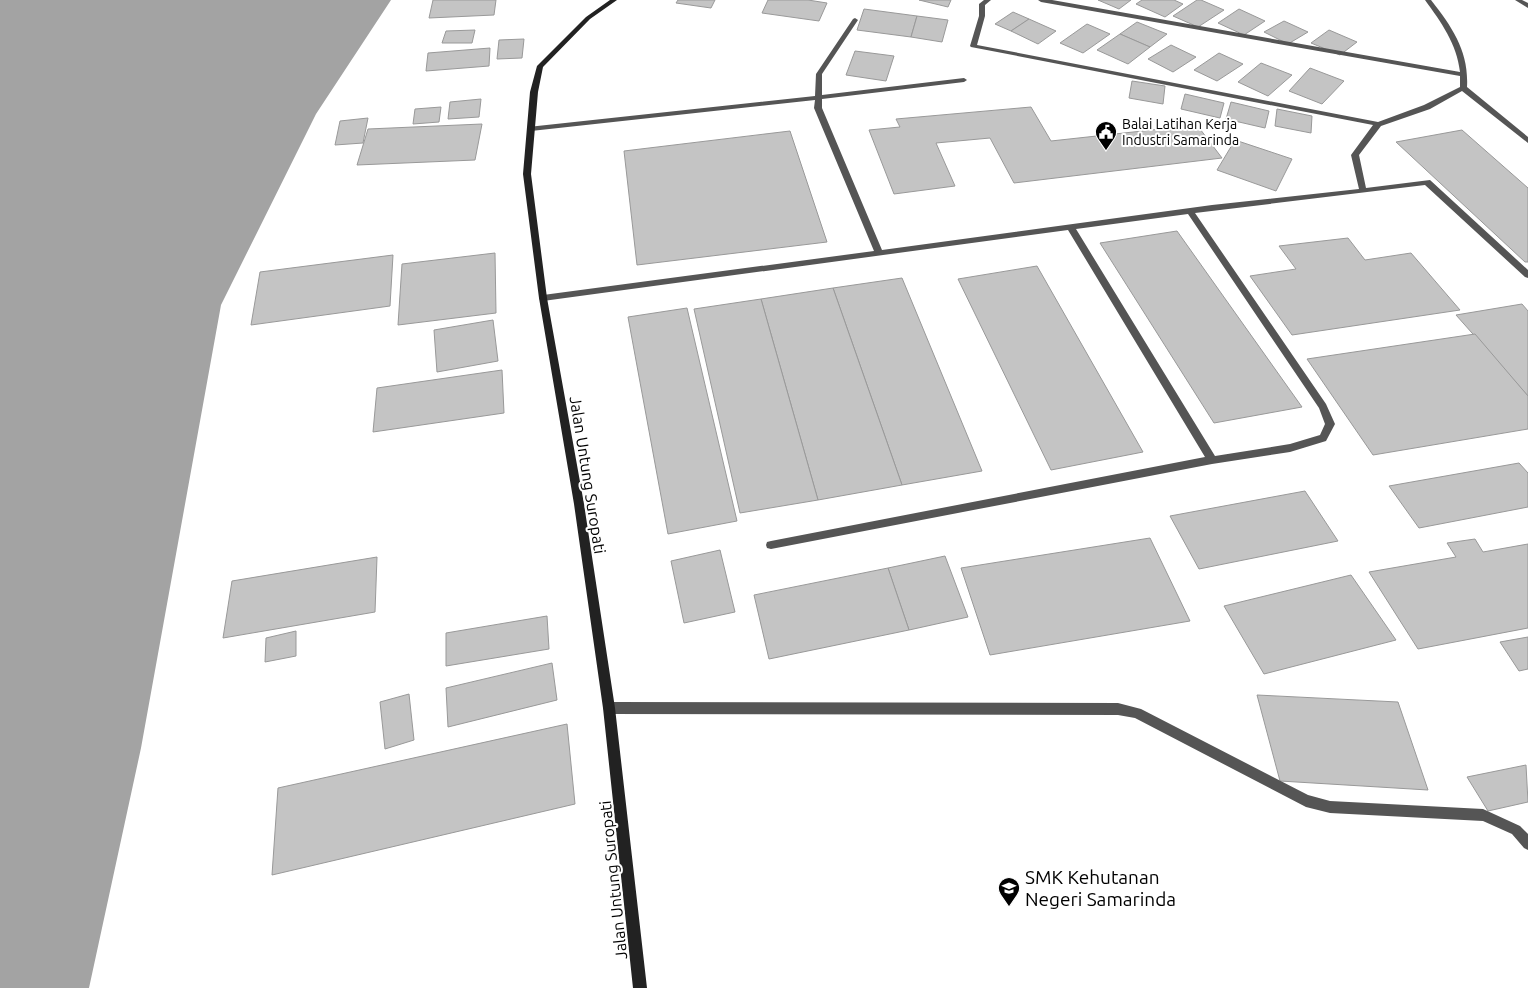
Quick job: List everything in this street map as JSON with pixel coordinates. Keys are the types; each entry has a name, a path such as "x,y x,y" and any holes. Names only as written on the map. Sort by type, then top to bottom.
{"main road":[{"name":"Jalan Untung Suropati","path":"614,0 588,18 540,66 534,92 527,174 543,298 579,504 609,708 640,988"}],"street":[{"path":"988,0 982,4 982,16 972,46 1378,124 1427,106 1463,88"},
{"path":"1042,0 1465,76"},
{"path":"1428,0 1445,22 1460,54 1465,76 1463,88"},
{"path":"1518,0 1528,6"},
{"path":"855,20 820,74 818,108 879,252"},
{"path":"530,129 818,98 964,80"},
{"path":"1463,88 1528,141"},
{"path":"1363,190 1355,155 1378,124"},
{"path":"543,298 1190,211 1427,182 1474,223 1528,275"},
{"path":"771,545 1212,460 1310,443 1323,438 1330,424 1323,407 1190,211"},
{"path":"1071,228 1212,460"},
{"path":"609,708 1118,709 1136,713 1306,801 1330,807 1483,815 1516,830 1528,844"}],"shaded area":[{"path":"0,0 391,0 316,114 221,305 141,748 89,988 0,988"}],"building":[{"path":"433,0 496,0 494,15 429,18"},
{"path":"678,0 715,0 711,8 676,3"},
{"path":"768,0 808,0 827,3 819,21 762,13"},
{"path":"919,0 951,0 948,7"},
{"path":"1098,0 1131,0 1119,9"},
{"path":"1142,0 1174,0 1183,4 1165,17 1136,4"},
{"path":"1197,0 1224,10 1198,27 1173,16"},
{"path":"864,9 917,16 911,37 857,30"},
{"path":"1239,9 1265,21 1244,35 1218,23"},
{"path":"1013,12 1029,19 1011,31 995,24"},
{"path":"917,16 948,20 942,42 911,37"},
{"path":"1029,19 1056,31 1038,44 1011,31"},
{"path":"1284,21 1308,32 1288,44 1264,32"},
{"path":"1137,22 1167,34 1150,47 1120,34"},
{"path":"1087,24 1110,34 1083,53 1060,43"},
{"path":"475,30 472,43 442,43 446,31"},
{"path":"1329,30 1357,42 1340,55 1311,43"},
{"path":"1120,34 1150,47 1128,64 1097,50"},
{"path":"524,39 522,58 497,59 499,40"},
{"path":"1171,45 1196,57 1173,72 1148,59"},
{"path":"490,48 489,66 426,71 428,53"},
{"path":"855,51 894,56 886,81 846,75"},
{"path":"1219,53 1243,64 1217,81 1194,70"},
{"path":"1261,63 1292,75 1268,96 1238,82"},
{"path":"1310,68 1344,81 1322,104 1289,91"},
{"path":"1132,81 1165,86 1163,104 1129,98"},
{"path":"1185,94 1224,103 1220,118 1181,109"},
{"path":"481,99 479,117 448,119 450,102"},
{"path":"1231,102 1269,111 1265,128 1226,119"},
{"path":"441,107 439,122 413,124 415,109"},
{"name":"Balai Latihan Kerja Industri Samarinda","path":"1031,107 1051,141 1197,125 1222,158 1014,183 990,138 936,143 955,186 894,194 869,130 900,127 896,119"},
{"path":"1277,109 1312,116 1311,133 1275,126"},
{"path":"368,118 363,143 335,145 340,121"},
{"path":"482,124 475,160 357,165 368,129"},
{"path":"1462,130 1528,188 1528,262 1525,262 1396,142"},
{"path":"790,131 827,242 637,265 624,151"},
{"path":"1235,140 1292,159 1276,191 1217,170"},
{"path":"1177,231 1302,407 1214,423 1100,243"},
{"path":"1348,238 1365,260 1411,253 1460,310 1292,335 1250,276 1296,269 1279,246"},
{"path":"495,253 496,313 398,325 402,264"},
{"path":"393,255 390,306 251,325 260,272"},
{"path":"1037,266 1143,452 1051,470 958,279"},
{"path":"902,278 982,471 902,485 833,288"},
{"path":"833,288 902,485 818,500 761,299"},
{"path":"761,299 818,500 740,513 694,309"},
{"path":"1522,304 1528,311 1528,396 1456,315"},
{"path":"687,308 737,521 668,534 628,317"},
{"path":"493,320 498,361 437,372 434,330"},
{"path":"1475,334 1528,396 1528,429 1373,455 1307,359"},
{"path":"502,370 504,413 373,432 377,388"},
{"path":"1519,463 1528,473 1528,507 1419,528 1389,486"},
{"path":"1305,491 1338,541 1199,569 1170,516"},
{"path":"1150,538 1190,621 990,655 961,568"},
{"path":"1475,539 1483,552 1528,544 1528,628 1418,649 1369,572 1456,557 1447,543"},
{"path":"720,550 735,612 684,623 671,561"},
{"path":"945,556 968,617 909,630 888,568"},
{"path":"377,557 375,612 223,638 232,581"},
{"path":"888,568 909,630 769,659 754,595"},
{"path":"1351,575 1396,640 1264,674 1224,606"},
{"path":"547,616 549,649 446,666 446,633"},
{"path":"296,631 296,656 265,662 266,638"},
{"path":"1528,637 1528,669 1519,671 1500,642"},
{"path":"552,663 557,700 448,727 446,688"},
{"path":"409,694 414,740 385,749 380,702"},
{"path":"1257,695 1398,702 1428,790 1280,781"},
{"path":"567,724 575,804 272,875 278,788"},
{"path":"1526,765 1528,802 1488,811 1467,777"}],"place":[{"name":"Balai Latihan Kerja Industri Samarinda","path":"1106,151"},
{"name":"SMK Kehutanan Negeri Samarinda","path":"1009,907"}]}
